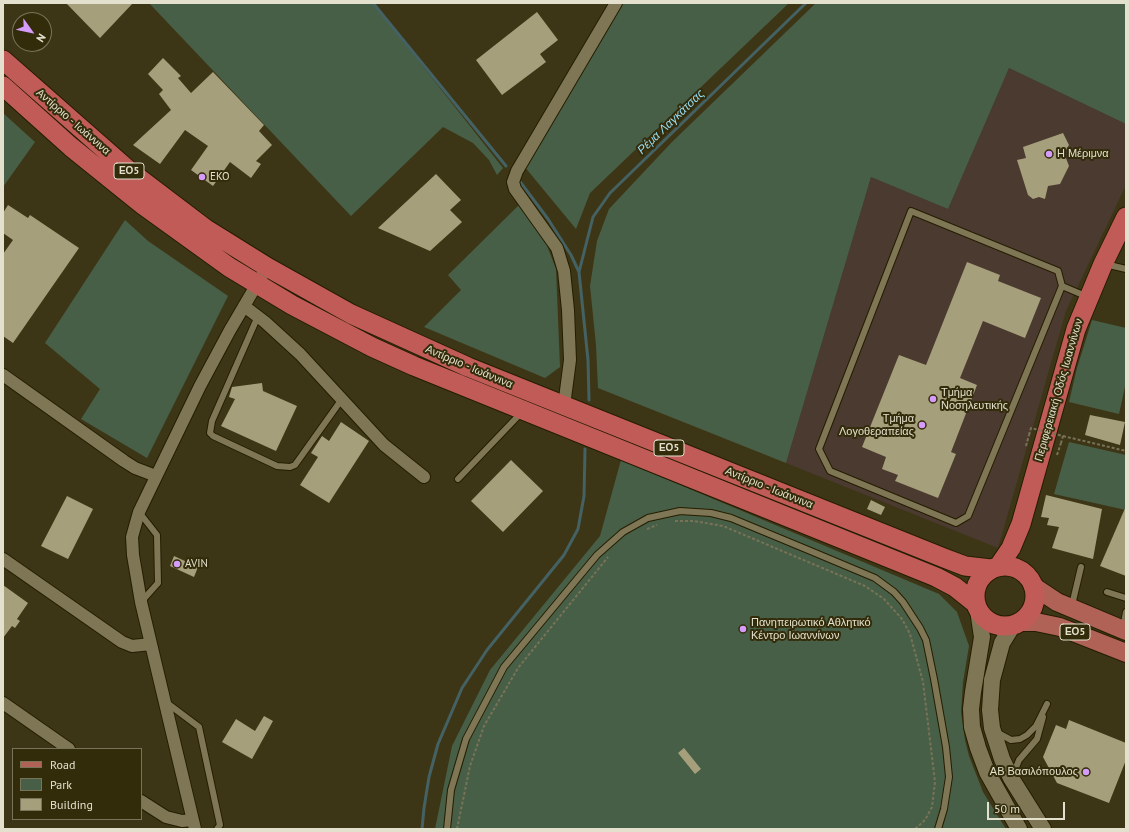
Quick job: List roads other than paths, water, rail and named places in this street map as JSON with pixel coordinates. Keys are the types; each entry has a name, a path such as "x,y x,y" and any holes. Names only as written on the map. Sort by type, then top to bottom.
{"highway":[{"name":"Αντίρριο - Ιωάννινα","path":"3,60 84,132 157,192 206,228 267,267 380,328 468,367 949,560 965,566 995,568"},
{"name":"Αντίρριο - Ιωάννινα","path":"3,86 72,147 143,205 200,247 292,305 394,357 523,411 936,578 955,587 977,607"},
{"name":"Περιφερειακή Οδός Ιωαννίνων","path":"995,568 1011,548 1022,524 1066,358 1088,297 1126,217"},
{"name":"Περιφερειακή Οδός Ιωαννίνων","path":"1022,524 1020,552 1030,581"},
{"name":"ΕΟ5","path":"995,568 1014,568 1030,581"},
{"path":"977,607 976,587 985,574 995,568"},
{"path":"1017,624 1030,613 1035,602 1030,581"},
{"name":"ΕΟ5","path":"977,607 990,622 1005,626 1017,624"}],"main road":[{"name":"ΕΟ5","path":"1030,581 1057,602 1124,630"},
{"path":"977,607 982,638 971,709 972,727 987,772 1019,829"},
{"name":"ΕΟ5","path":"1017,624 1036,622 1055,625 1126,653"},
{"path":"1017,624 1002,643 992,680 990,710 992,728 1002,759 1043,829"}],"street":[{"path":"564,406 570,360 568,310 564,271 553,242 515,189 512,182 614,4"},
{"path":"194,825 141,602 132,544 134,527 139,512 203,380 267,267"},
{"path":"244,306 258,316 300,354 384,445 424,477"},
{"path":"3,375 124,461 135,468 156,476"},
{"path":"3,559 122,642 132,646 151,644"},
{"path":"3,702 68,748"},
{"path":"142,802 166,817 194,825"}],"lane":[{"path":"911,211 1058,271 1062,286 968,516 956,523 830,471 819,449 911,211"},
{"path":"1103,264 1126,269"},
{"path":"1062,286 1088,297"},
{"path":"258,316 212,421 210,433 212,436 277,466 290,467 295,465 342,399"},
{"path":"458,479 504,433 523,411"},
{"path":"447,829 451,790 466,739 504,667 597,555 623,532 648,518 680,511 711,513 731,518 874,578 894,592 903,602 926,640 946,747 950,777 944,809 938,829"},
{"path":"139,512 157,535 158,583 141,602"},
{"path":"1071,609 1081,567"},
{"path":"1107,592 1126,598"},
{"path":"1124,630 1126,612"},
{"path":"166,702 199,727 220,825 217,829"},
{"path":"1012,778 1019,760 1037,739 1041,730 1046,704"},
{"path":"992,728 1003,737 1011,740 1020,739 1028,735 1036,726 1043,714"}],"waterway":[{"path":"373,3 506,166"},
{"name":"Ρέμα Λαγκάτσας","path":"579,272 593,217 610,193 806,3"},
{"path":"518,179 548,219 571,255 579,272 588,360 589,400"},
{"path":"422,829 429,777 438,744 462,688 487,650 564,555 578,529 584,496 585,449"}],"place":[{"name":"Η Μέριμνα","path":"1049,154"},
{"name":"EKO","path":"202,177"},
{"name":"Τμήμα Νοσηλευτικής","path":"933,399"},
{"name":"Τμήμα Λογοθεραπείας","path":"922,425"},
{"name":"AVIN","path":"177,564"},
{"name":"Πανηπειρωτικό Αθλητικό Κέντρο Ιωαννίνων","path":"743,629"},
{"name":"ΑΒ Βασιλόπουλος","path":"1086,772"}]}
